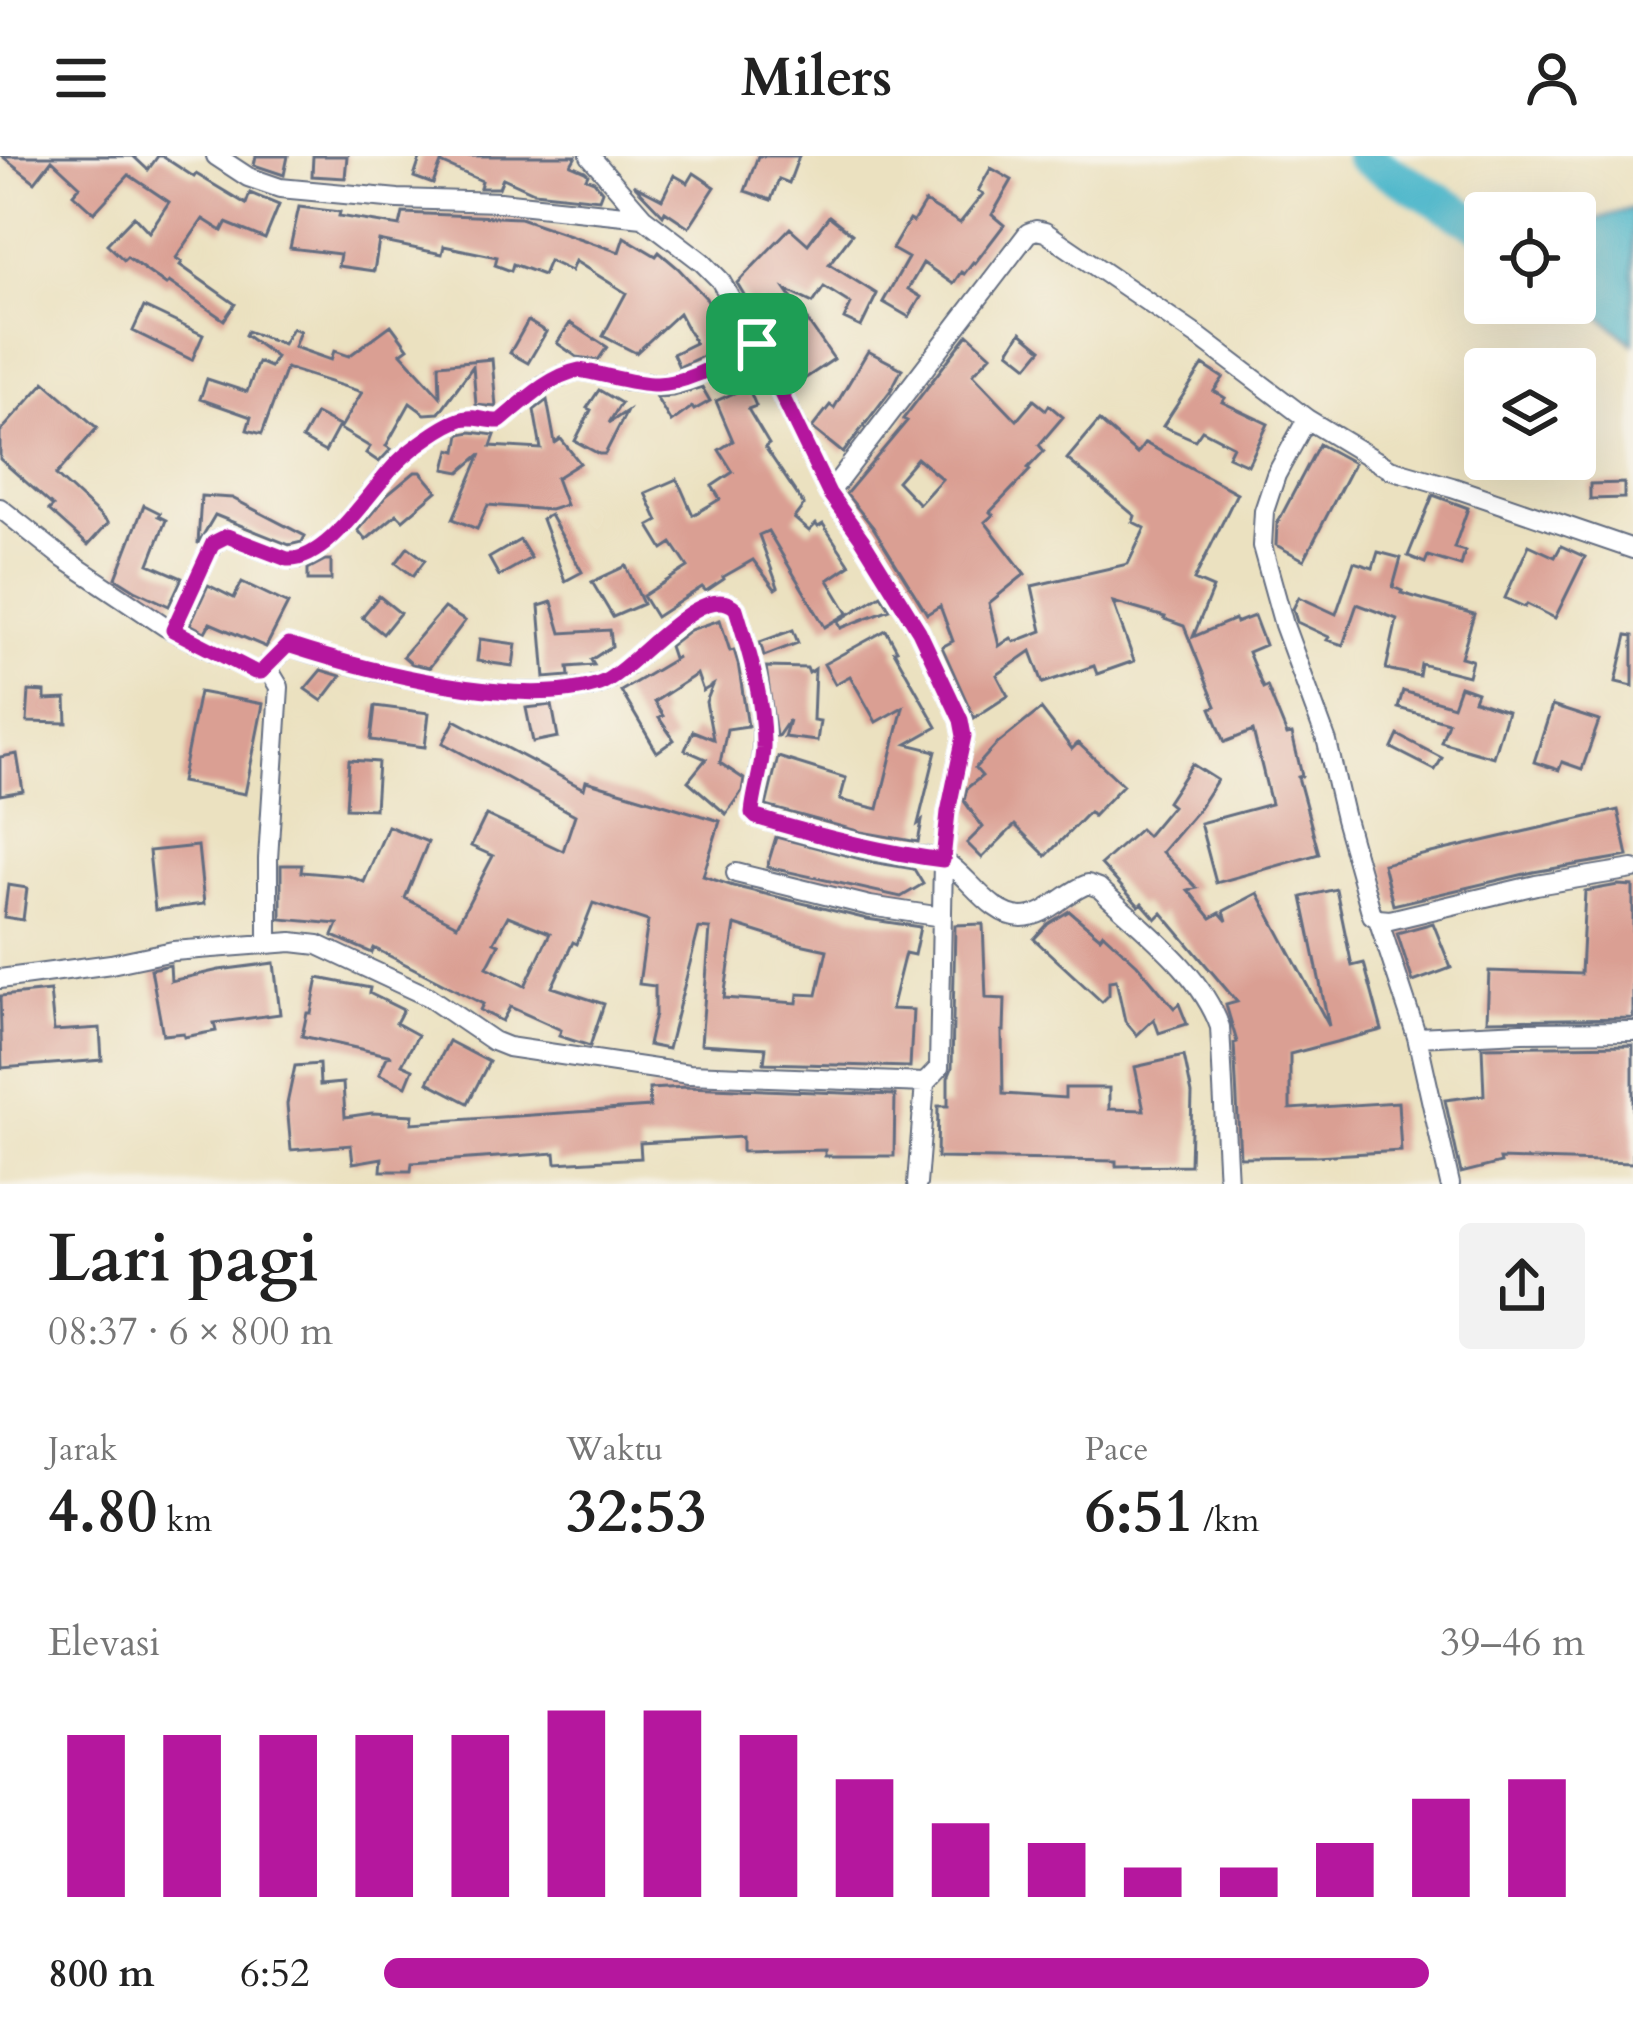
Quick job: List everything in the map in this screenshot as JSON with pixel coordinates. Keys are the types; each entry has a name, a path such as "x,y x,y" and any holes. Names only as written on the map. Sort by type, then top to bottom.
{"street":[{"path":"216,156 248,177 280,188 643,217"},
{"path":"590,156 643,217 720,280 757,344 829,493 919,631 961,720 964,736 943,860 939,1068 926,1083 917,1184"},
{"path":"829,493 1028,233 1036,230 1117,279 1307,419 1390,470 1633,549"},
{"path":"173,630 219,538 227,536 298,560 323,545 398,461 463,419 500,421 527,397 569,372 661,384 689,377 757,344"},
{"path":"1307,419 1276,475 1264,511 1262,546 1284,625 1327,742 1372,915 1401,918 1536,885 1633,869"},
{"path":"0,508 63,558 173,630 255,672 261,672 288,645 371,668 465,686 523,693 574,690 619,675 687,615 721,600 730,602 754,665 760,711 762,760 752,813 820,836 943,860 1009,915 1040,914 1075,888 1088,884 1099,888 1198,983 1212,1004 1220,1027 1228,1184"},
{"path":"267,667 279,687 268,859 268,944"},
{"path":"736,873 870,906 942,917"},
{"path":"1378,919 1418,1037 1450,1184"},
{"path":"0,979 173,951 292,942 318,945 366,966 427,996 508,1048 689,1074 926,1083"},
{"path":"1418,1037 1633,1031"}],"water":[{"path":"1633,208 1633,343 1596,313 1596,219"}],"building":[{"path":"2,156 133,156 148,170 162,156 246,204 250,193 279,205 265,239 226,223 222,231 203,219 176,258 235,304 224,320 169,282 166,285 127,257 124,260 107,244 134,216 149,232 169,202 129,175 94,213 73,194 80,186 52,160 35,182"},
{"path":"256,156 288,156 284,175 254,165"},
{"path":"313,156 347,156 345,178 312,176"},
{"path":"421,156 576,156 571,165 585,171 586,178 602,191 599,199 534,192 503,178 499,188 480,188 482,181 441,163 433,184 414,177"},
{"path":"758,156 799,156 789,183 779,179 771,200 745,191"},
{"path":"991,168 1012,180 992,215 1004,225 975,263 953,284 923,263 908,289 921,297 909,317 883,302 908,258 892,249 909,220 913,222 925,202 960,223 983,194 978,191"},
{"path":"694,173 715,187 689,227 665,211 663,215 633,184 662,199 674,175 688,183"},
{"path":"299,207 400,226 403,213 520,218 619,252 624,237 656,256 659,252 678,268 706,298 728,344 679,367 673,354 695,343 679,313 636,353 603,336 626,293 575,261 571,271 549,261 543,275 513,264 511,271 495,265 497,257 444,246 442,254 379,241 374,271 338,266 340,254 290,248"},
{"path":"829,216 852,234 829,264 877,294 861,327 844,319 851,304 824,287 813,303 786,290 834,359 797,384 780,360 797,348 761,301 752,308 737,283 790,228 808,244"},
{"path":"144,307 203,335 192,360 133,331"},
{"path":"528,321 546,332 528,363 510,353"},
{"path":"570,323 607,347 598,360 577,357 557,343"},
{"path":"391,325 408,348 401,353 440,396 439,364 492,359 496,407 476,405 473,366 439,413 425,414 410,403 386,446 391,449 379,462 366,453 370,447 340,429 362,392 286,368 262,434 247,430 251,417 200,399 207,379 247,392 258,362 270,367 276,357 245,335 247,331 283,344 292,328 300,331 294,347 331,360 334,351 349,356"},
{"path":"1021,332 1042,349 1028,366 1009,351"},
{"path":"968,334 991,355 973,374 1017,420 1034,400 1063,417 1039,445 1044,451 1030,470 985,522 1025,574 989,603 999,646 1011,638 1014,642 1042,631 1032,586 1128,564 1145,528 1067,459 1099,421 1137,454 1145,443 1237,493 1194,580 1213,588 1193,637 1254,616 1265,645 1248,652 1287,735 1292,734 1319,854 1216,883 1200,823 1271,804 1253,731 1225,742 1184,626 1165,617 1113,602 1134,661 1097,674 1094,666 1043,683 1031,651 997,675 1008,696 974,718 942,647 953,641 940,606 927,614 873,527 846,494 907,421 903,419","holes":["917,458 942,479 919,504 897,481"]},
{"path":"868,351 902,369 843,453 812,428 830,405 834,408"},
{"path":"1203,365 1223,378 1214,391 1225,398 1222,402 1268,424 1248,465 1228,456 1233,446 1202,430 1195,440 1163,426"},
{"path":"45,382 97,428 56,475 108,523 88,545 0,459 0,432"},
{"path":"702,387 710,401 671,422 656,397 673,396"},
{"path":"748,387 756,406 748,409 769,444 765,447 804,505 794,518 809,531 823,524 850,565 828,580 848,613 825,627 768,531 759,535 775,589 753,560 656,617 643,596 688,567 672,543 663,549 649,526 658,521 645,493 677,479 693,515 720,499 712,486 733,472 719,450 733,441 716,401"},
{"path":"599,390 621,403 609,423 627,411 605,454 575,441"},
{"path":"547,400 555,443 561,439 580,463 556,478 566,505 550,510 488,505 477,529 453,519 481,454 460,472 445,469 450,449 457,451 460,434 495,435 491,446 541,449 534,410"},
{"path":"316,414 339,426 325,452 302,439"},
{"path":"1319,444 1354,463 1304,560 1276,545 1277,524"},
{"path":"421,472 437,491 403,520 397,514 366,540 358,530 386,496"},
{"path":"1624,483 1624,498 1590,499 1590,484"},
{"path":"1433,495 1468,508 1454,548 1465,551 1461,566 1428,556 1425,563 1408,556"},
{"path":"201,496 232,498 305,536 302,542 289,545 215,515 198,544"},
{"path":"144,505 166,520 149,564 182,578 169,606 116,578"},
{"path":"550,515 582,572 565,581 542,519"},
{"path":"520,540 531,558 499,576 489,558"},
{"path":"1529,545 1555,557 1561,546 1585,557 1555,618 1505,598"},
{"path":"408,547 425,560 413,576 396,563"},
{"path":"1378,552 1401,558 1393,587 1401,593 1474,614 1461,657 1472,660 1468,676 1421,664 1419,676 1386,669 1397,619 1357,604 1343,645 1297,622 1293,609 1299,597 1336,614 1354,562 1373,568"},
{"path":"331,560 331,580 308,580 308,569"},
{"path":"626,566 643,604 613,617 592,582"},
{"path":"242,582 288,604 266,647 210,623 205,632 190,624 208,585 234,598"},
{"path":"881,595 890,609 841,628 838,621"},
{"path":"379,596 400,613 383,634 362,617"},
{"path":"552,602 561,633 610,630 612,646 591,660 594,665 568,667 569,676 545,678 539,606"},
{"path":"444,608 465,621 429,668 412,664 403,656"},
{"path":"720,620 738,663 748,726 727,729 720,763 744,779 742,791 726,814 688,781 706,759 685,750 693,731 713,739 706,702 713,685 703,691 697,674 654,702 674,740 657,752 621,691 678,657 673,658 669,646 690,630"},
{"path":"793,630 798,643 764,656 760,642"},
{"path":"886,630 937,727 907,744 936,751 918,842 766,806 778,757 846,778 840,800 878,809 903,707 876,722 850,676 835,684 824,664"},
{"path":"1627,635 1633,636 1633,686 1616,682"},
{"path":"480,639 516,644 513,666 477,661"},
{"path":"766,667 807,668 809,673 815,669 817,741 784,737 789,720 776,736"},
{"path":"321,670 341,676 322,701 305,689"},
{"path":"1460,686 1477,692 1474,700 1507,711 1493,757 1441,742 1448,722 1398,708 1403,691 1453,706"},
{"path":"29,691 45,692 45,700 66,699 67,723 27,722"},
{"path":"199,692 263,704 245,794 181,782"},
{"path":"552,705 558,737 533,742 526,708"},
{"path":"375,706 429,713 425,747 371,740"},
{"path":"1552,706 1599,721 1582,769 1562,762 1559,770 1534,762"},
{"path":"1041,709 1072,749 1078,743 1123,785 1046,856 1015,825 982,858 967,843 983,827 964,801 967,788 982,776 975,768 996,745"},
{"path":"455,720 584,789 586,781 720,821 703,876 867,919 920,927 914,955 905,953 891,1009 913,1010 910,1067 764,1063 766,1048 701,1044 710,929 699,928 668,1049 648,1045 655,986 639,984 648,921 593,903 577,944 573,942 552,987 604,1004 590,1046 559,1036 561,1030 510,1007 502,1021 480,1010 483,1004 374,948 372,953 333,936 338,924 281,919 281,865 302,865 301,872 364,882 388,826 428,842 405,898 457,925 493,856 471,846 486,815 563,851 575,815 443,743","holes":["508,916 550,933 525,986 487,967","735,925 827,950 817,995 798,994 797,1003 724,998"]},
{"path":"1398,735 1442,758 1435,770 1392,748"},
{"path":"17,754 23,791 0,795 0,757"},
{"path":"349,760 378,762 375,809 346,808"},
{"path":"1192,764 1217,780 1162,852 1197,888 1188,890 1211,918 1220,913 1227,921 1224,911 1258,893 1329,1026 1302,897 1336,889 1352,966 1364,963 1382,1030 1290,1054 1290,1109 1398,1102 1401,1151 1240,1157 1237,1042 1226,1005 1237,1002 1162,913 1156,919 1142,903 1139,906 1101,864 1140,829 1147,836 1172,806 1167,802"},
{"path":"1618,810 1628,856 1533,872 1393,905 1383,864"},
{"path":"776,837 914,869 923,884 901,897 767,867"},
{"path":"198,846 204,904 155,910 149,851"},
{"path":"8,885 27,888 23,920 4,917"},
{"path":"1633,886 1633,1018 1487,1020 1489,971 1581,974 1585,891"},
{"path":"1069,911 1137,964 1174,1008 1179,1004 1187,1024 1159,1033 1154,1019 1137,1035 1125,1021 1116,980 1109,981 1109,995 1102,1002 1034,939"},
{"path":"1433,923 1451,968 1413,982 1397,933"},
{"path":"983,924 986,998 1005,999 1003,1094 1065,1098 1065,1088 1109,1088 1109,1109 1144,1110 1135,1067 1184,1056 1192,1094 1190,1165 937,1158 938,1106 948,1106 952,1068 955,925"},
{"path":"274,963 280,1014 214,1023 216,1031 184,1037 183,1033 163,1035 151,969 170,965 171,981"},
{"path":"318,978 370,988 369,993 403,1010 396,1023 418,1035 402,1064 413,1069 406,1086 379,1074 392,1056 302,1036"},
{"path":"50,991 54,1031 100,1028 102,1060 2,1068 0,996"},
{"path":"449,1041 489,1062 468,1103 428,1082"},
{"path":"1633,1045 1633,1163 1500,1159 1501,1163 1461,1173 1445,1100 1484,1095 1482,1047"},
{"path":"319,1064 320,1085 343,1083 345,1117 413,1115 412,1123 650,1107 649,1089 895,1095 894,1156 825,1156 825,1150 742,1152 742,1137 640,1143 641,1158 556,1163 555,1153 412,1163 411,1171 381,1171 382,1158 353,1163 351,1145 291,1150 287,1104 295,1066"}],"waterway":[{"path":"1362,156 1464,216"}],"route":[{"path":"757,344 829,493 919,631 961,720 964,736 943,860 820,836 752,813 762,760 760,711 754,665 730,602 721,600 687,615 619,675 602,684 538,694 508,693 371,668 288,645 261,672 255,672 173,630 219,538 227,536 298,560 323,545 398,461 463,419 500,421 527,397 569,372 661,384 689,377 757,344"}]}
